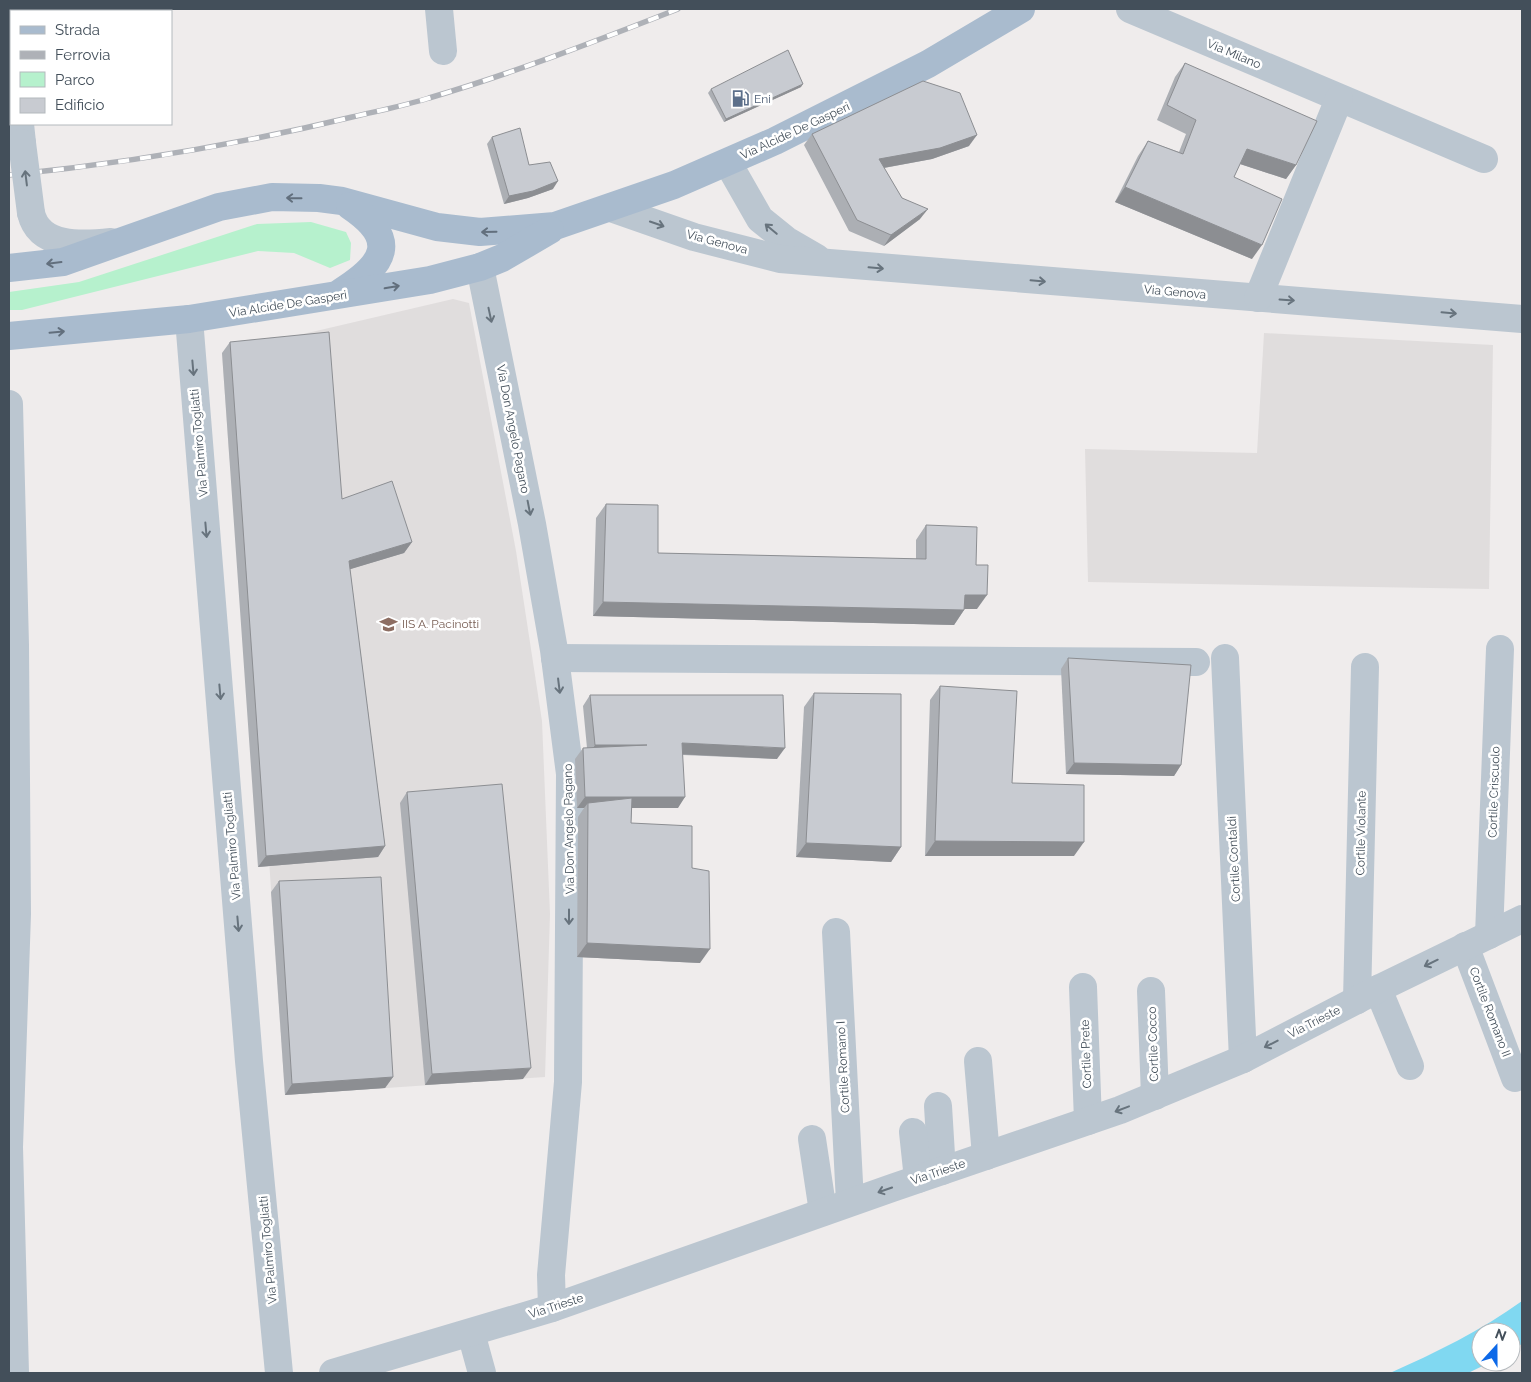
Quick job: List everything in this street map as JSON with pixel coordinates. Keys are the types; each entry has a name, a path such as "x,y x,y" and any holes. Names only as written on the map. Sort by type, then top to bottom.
{"main road":[{"name":"Via Alcide De Gasperi","path":"9,268 63,262 177,220 228,205 272,198 318,198 342,201 446,228 488,233 555,226 611,208 728,163 886,86 1021,9"},
{"path":"332,297 371,271 378,262 381,249 376,228 365,216 342,201"},
{"name":"Via Alcide De Gasperi","path":"9,336 189,319 430,280 480,267 518,250 555,226"}],"street":[{"path":"439,9 443,51"},
{"name":"Via Milano","path":"1130,9 1484,160"},
{"path":"1258,298 1339,99"},
{"path":"21,133 30,213 36,228 60,241 92,244 122,241"},
{"name":"Via Genova","path":"728,163 760,219 786,240 827,264"},
{"name":"Via Genova","path":"611,208 694,237 780,259 1522,319"},
{"name":"Via Don Angelo Pagano","path":"480,267 516,442 555,658 570,774 568,1082 552,1275 552,1308"},
{"name":"Via Palmiro Togliatti","path":"189,319 249,1051 280,1373"},
{"path":"9,404 15,645 17,914 9,1147 15,1373"},
{"name":"Cortile Criscuolo","path":"1489,935 1500,649"},
{"path":"555,658 1196,662"},
{"name":"Cortile Contaldi","path":"1225,658 1243,1059"},
{"name":"Cortile Violante","path":"1365,667 1367,994"},
{"name":"Via Trieste","path":"333,1373 366,1369 552,1308 850,1202 1088,1122 1243,1059 1367,994 1522,918"},
{"name":"Cortile Romano I","path":"836,932 850,1202"},
{"name":"Cortile Romano II","path":"1465,946 1515,1078"},
{"name":"Cortile Prete","path":"1083,987 1088,1122"},
{"name":"Cortile Cocco","path":"1151,992 1155,1096"},
{"path":"1367,994 1410,1066"},
{"path":"978,1061 986,1156"},
{"path":"930,1175 938,1106"},
{"path":"913,1132 930,1175"},
{"path":"812,1139 823,1212"},
{"path":"471,1333 482,1373"}],"shaded area":[{"name":"IIS A. Pacinotti","path":"453,299 469,303 516,551 542,721 550,914 545,1077 285,1095 258,698 229,454 222,353"},
{"path":"1264,333 1493,345 1489,589 1088,582 1085,449 1257,453"}],"green space":[{"path":"311,222 346,232 351,243 350,260 330,268 294,253 258,251 22,310 9,310 9,292 79,282 257,224"}],"water":[{"path":"1522,1301 1522,1344 1521,1322 1491,1322"},
{"path":"1471,1333 1471,1372 1390,1373 1424,1357"}],"building":[{"path":"788,50 803,84 726,119 711,89"},
{"path":"1185,63 1317,121 1296,165 1247,149 1234,177 1282,199 1262,245 1125,187 1148,141 1183,154 1196,120 1167,105"},
{"path":"923,81 960,93 977,135 940,148 879,159 902,198 928,209 891,235 857,220 812,134"},
{"path":"520,128 529,165 550,162 558,181 533,191 509,196 492,137"},
{"path":"329,332 342,499 392,481 412,542 349,561 385,846 266,856 230,342"},
{"path":"606,504 658,505 658,553 926,559 926,525 977,527 976,565 988,565 987,595 965,595 964,610 603,602"},
{"path":"1068,658 1191,665 1181,765 1074,763"},
{"path":"940,686 1017,691 1012,783 1084,785 1084,842 935,841"},
{"path":"814,693 901,694 901,847 806,843"},
{"path":"590,695 783,695 785,748 682,743 685,797 585,797 583,748 647,745 595,745"},
{"path":"502,784 531,1068 432,1074 407,792"},
{"path":"632,798 631,823 692,826 692,868 709,871 710,949 587,943 588,803"},
{"path":"381,877 393,1077 292,1084 279,881"}],"railway":[{"path":"9,175 96,165 181,152 309,127 400,106 524,67 678,9"}],"place":[{"name":"Eni","path":"740,99"},
{"name":"IIS A. Pacinotti","path":"388,624"}]}
